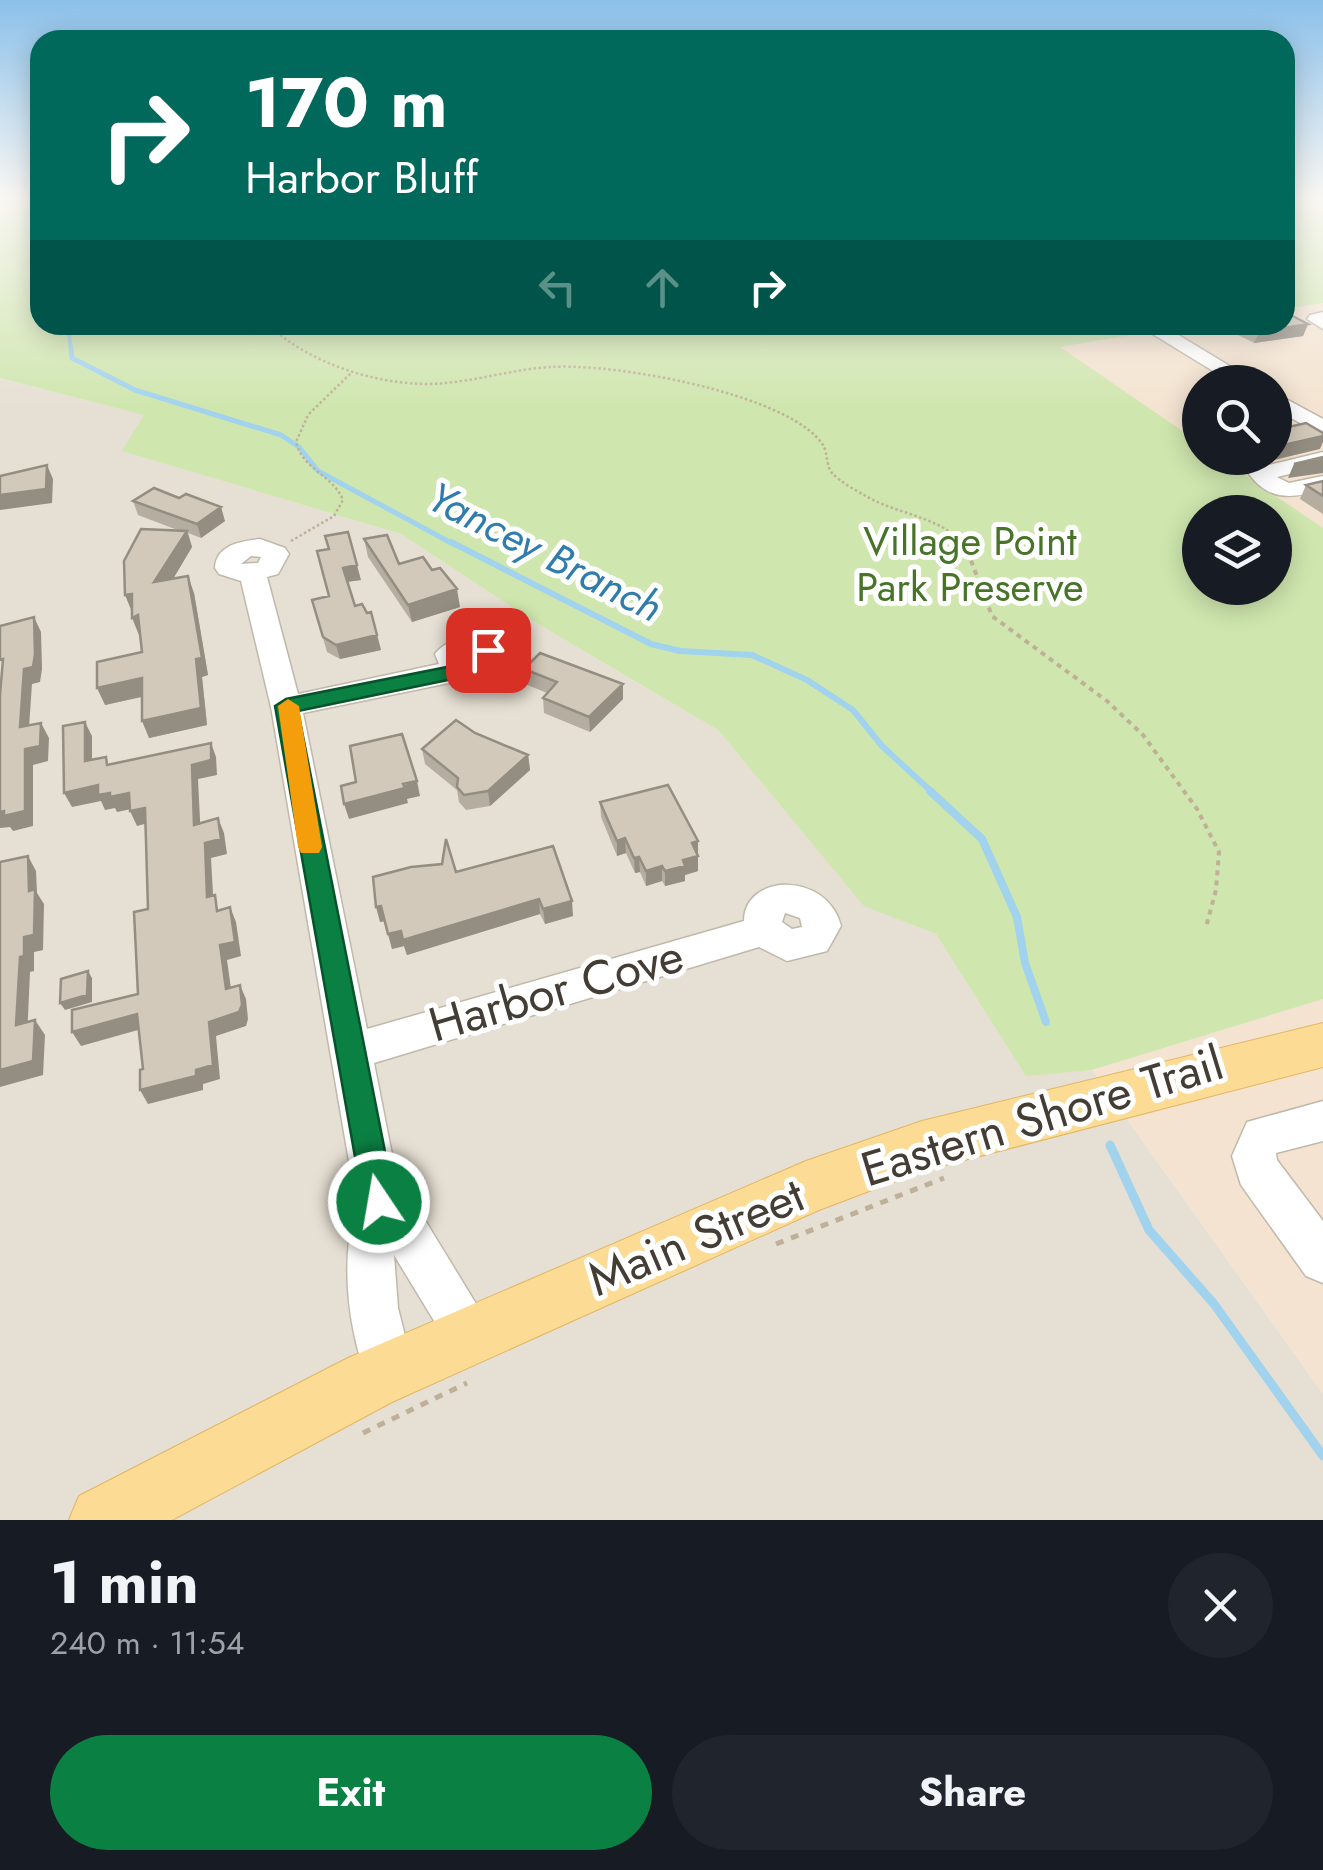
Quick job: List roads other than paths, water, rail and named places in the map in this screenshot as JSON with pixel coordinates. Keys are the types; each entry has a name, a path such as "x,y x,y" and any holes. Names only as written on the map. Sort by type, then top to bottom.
{"main road":[{"name":"Main Street","path":"103,1520 390,1371 469,1359 806,1188 922,1146 1323,1045"}],"street":[{"path":"1165,335 1216,365"},
{"path":"1292,410 1323,428"},
{"path":"1323,459 1261,474 1282,492 1323,483"},
{"path":"263,562 286,706 379,1202 368,1236 376,1326 390,1371"},
{"path":"286,706 460,668"},
{"name":"Harbor Cove","path":"349,1052 764,930"},
{"path":"1322,1124 1262,1136 1254,1144 1253,1156 1257,1170 1323,1258"},
{"path":"379,1202 401,1223 469,1359"}],"waterway":[{"name":"Yancey Branch","path":"69,335 71,350"},
{"name":"Yancey Branch","path":"71,348 72,358 135,390 281,435 299,447 318,471 455,545"},
{"name":"Yancey Branch","path":"451,542 651,644 680,651 752,655 807,680 853,710 882,746 933,793"},
{"name":"Yancey Branch","path":"930,791 982,839 1017,917 1025,963 1046,1022"},
{"name":"Yancey Branch","path":"1110,1145 1149,1230 1214,1304 1323,1456"}],"park label":[{"name":"Village Point Park Preserve","path":"970,564"}]}
